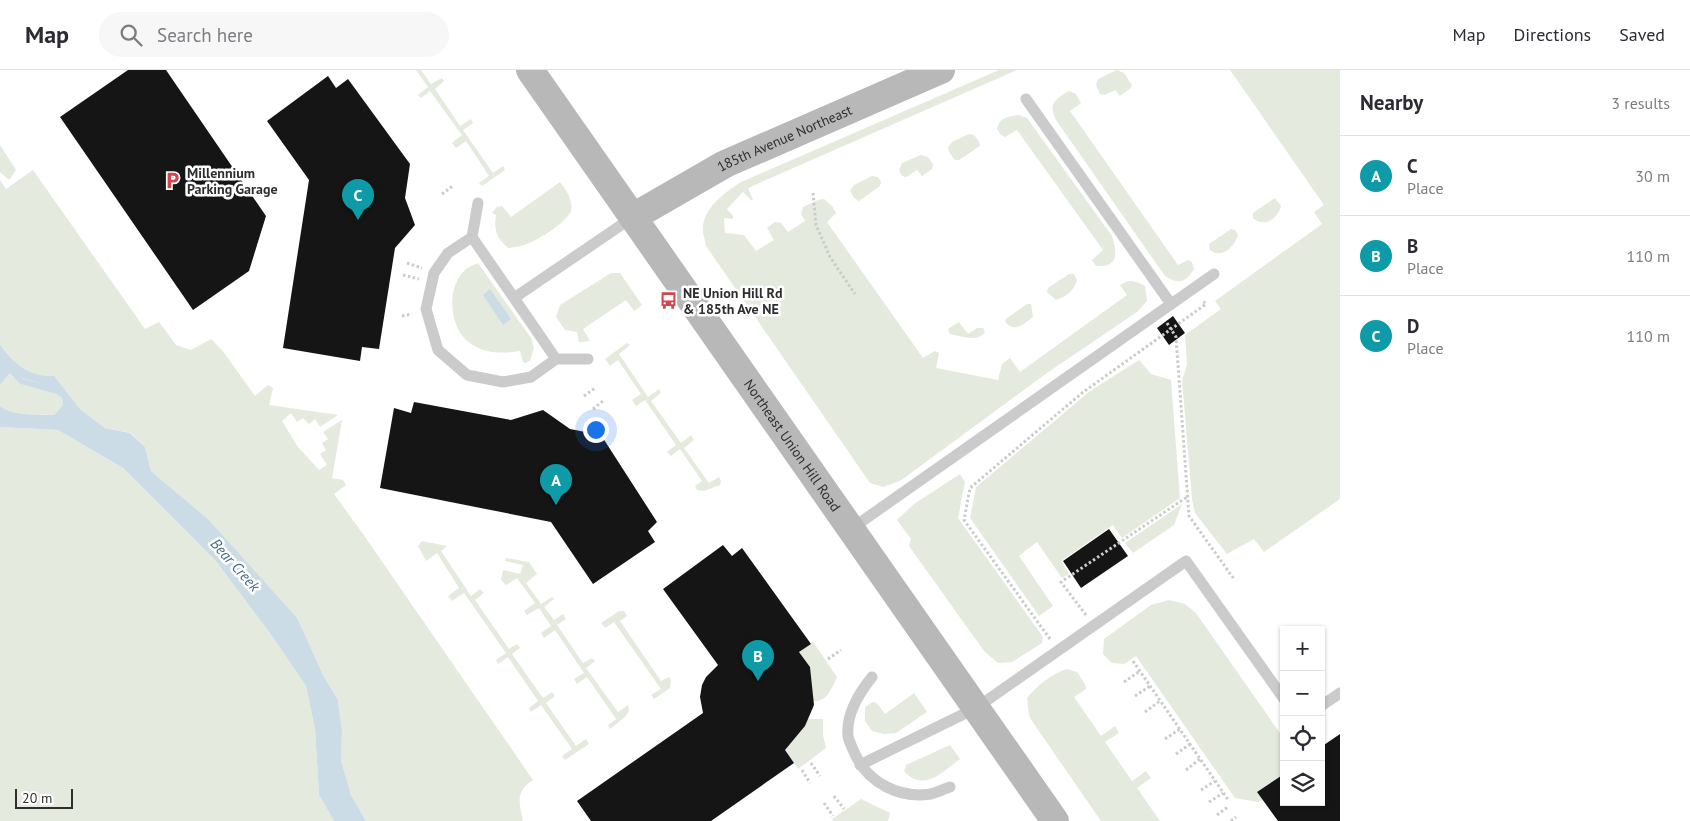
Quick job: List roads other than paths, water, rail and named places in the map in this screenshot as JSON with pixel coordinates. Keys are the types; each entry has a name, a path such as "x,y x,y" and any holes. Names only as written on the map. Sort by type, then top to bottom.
{"main road":[{"name":"Northeast Union Hill Road","path":"530,70 1055,821"},
{"name":"185th Avenue Northeast","path":"633,217 725,164 941,70"}],"lane":[{"path":"1026,99 1171,304"},
{"path":"478,203 472,237 556,359"},
{"path":"514,298 633,217"},
{"path":"472,237 448,254 434,273 426,309 438,350 467,375 503,382 531,377 556,359 588,359"},
{"path":"851,529 1214,274"},
{"path":"860,765 976,708 1186,561 1280,693"},
{"path":"872,677 860,692 850,715 848,737 860,765 882,786 902,793 931,794 950,788"},
{"path":"1325,703 1340,693"}],"water":[{"path":"490,289 511,319 503,325 483,295"},
{"name":"Bear Creek","path":"0,344 22,368 45,376 54,376 80,409 105,428 130,433 145,447 151,471 208,519 297,618 323,675 338,700 342,731 341,760 351,795 366,821 334,821 319,795 315,729 306,686 272,636 215,560 123,468 58,430 0,427 0,406 18,413 54,415 63,405 62,398 39,383 9,374 0,385"}],"waterway":[{"path":"14,373 21,381 53,390"}],"place":[{"name":"Millennium Parking Garage","path":"173,181"},
{"name":"D","path":"358,220"},
{"name":"NE Union Hill Rd & 185th Ave NE","path":"669,301"},
{"name":"C","path":"556,505"},
{"name":"B","path":"758,681"}]}
